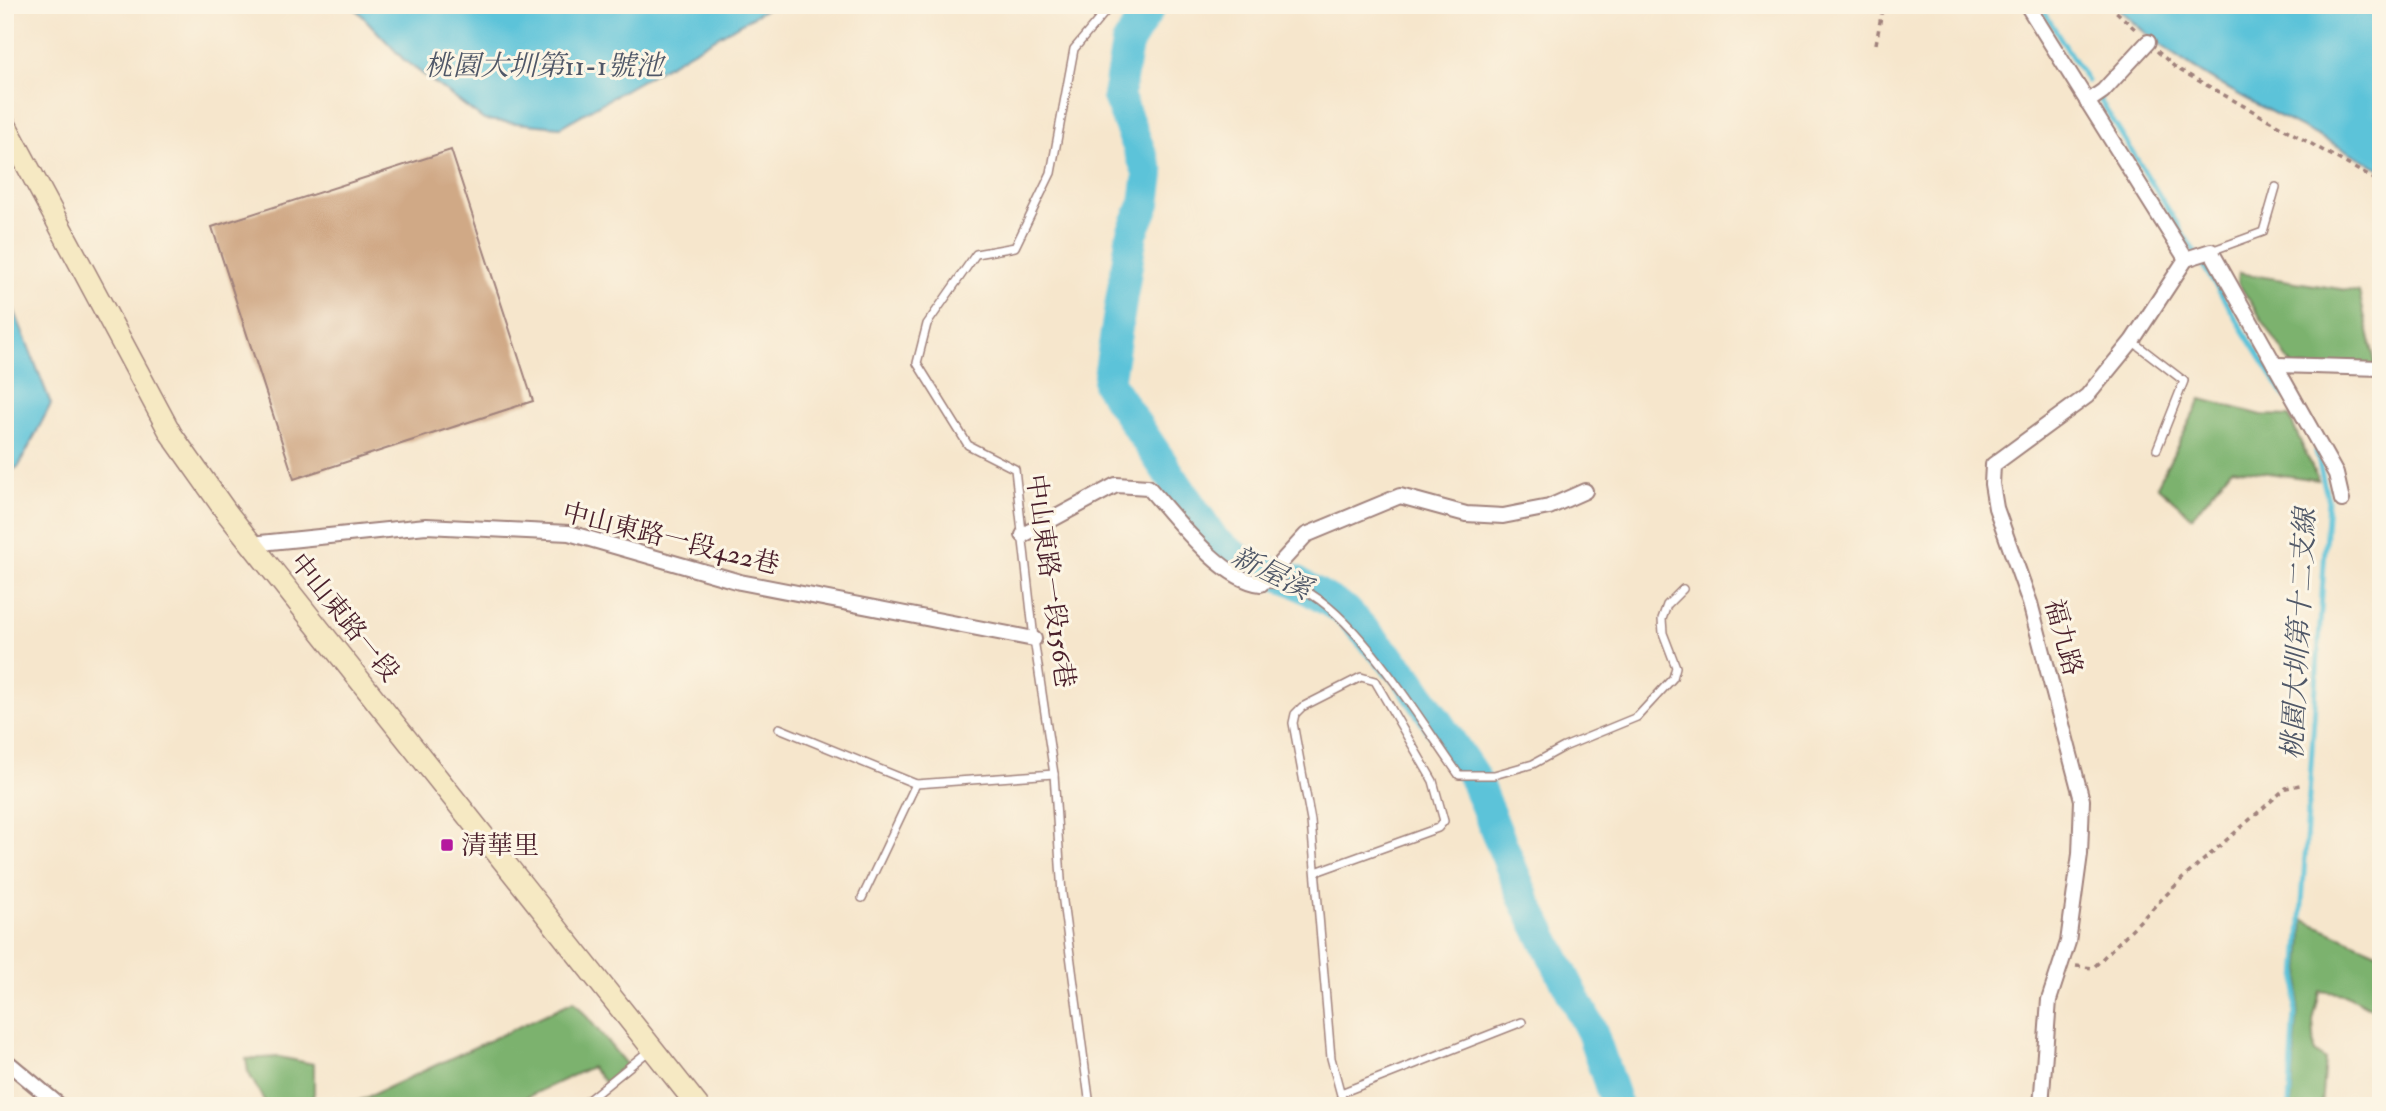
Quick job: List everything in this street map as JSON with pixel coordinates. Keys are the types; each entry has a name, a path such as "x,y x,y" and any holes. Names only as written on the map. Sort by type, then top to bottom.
{"main road":[{"name":"中山東路一段","path":"5,124 171,433 251,544 654,1047 698,1106"}],"street":[{"path":"2026,5 2186,259 2211,251 2336,474 2342,500"},
{"path":"2087,102 2104,91 2148,42"},
{"name":"福九路","path":"2041,1106 2049,1000 2068,942 2080,855 2082,800 2030,603 1996,508 1992,484 1993,465 2087,396 2132,341 2186,259"},
{"path":"2277,365 2381,368"},
{"path":"1023,535 1116,485 1148,487 1203,549 1249,583 1266,578 1306,535 1400,496 1466,513 1503,516 1549,507 1586,491"},
{"name":"中山東路一段422巷","path":"251,544 426,526 569,533 740,582 1034,639"},
{"path":"5,1060 57,1105"}],"lane":[{"name":"中山東路一段156巷","path":"1090,1106 1062,894 1054,774 1034,639 1015,469 968,445 917,363 927,324 976,254 1015,247 1051,173 1074,49 1111,5"},
{"path":"2211,251 2246,241 2263,232 2276,187"},
{"path":"2132,341 2184,381 2157,449"},
{"path":"1266,578 1302,588 1344,622 1391,678 1459,775 1494,775 1533,764 1564,747 1637,717 1673,678 1676,667 1663,634 1662,620 1668,605 1684,589"},
{"path":"1316,872 1438,828 1444,821 1433,780 1375,681 1368,677 1361,677 1295,713 1293,723 1311,821 1331,1058 1344,1106"},
{"path":"779,728 916,784 1054,774"},
{"path":"862,898 916,784"},
{"path":"1341,1093 1522,1022"},
{"path":"581,1106 654,1047"}],"path":[{"path":"1876,44 1883,5"},
{"path":"2109,5 2176,68 2381,183"},
{"path":"2060,964 2093,968 2183,878 2286,788 2304,784"}],"green space":[{"path":"2239,273 2359,292 2377,371 2293,367 2238,283"},
{"path":"2201,399 2262,415 2289,416 2318,480 2232,468 2192,517 2157,486"},
{"path":"2304,920 2381,954 2381,984 2373,1009 2345,994 2320,991 2313,1021 2315,1052 2325,1060 2321,1106 2291,1106"},
{"path":"574,1001 630,1069 608,1086 591,1067 508,1106 348,1106"},
{"path":"279,1057 314,1064 314,1094 308,1106 267,1106 248,1072 246,1059"}],"water":[{"name":"桃園大圳第11-1號池","path":"352,5 773,5 560,127 484,120 404,60"},
{"path":"2115,5 2381,5 2381,169 2208,77 2144,32"},
{"path":"5,287 51,404 19,466 5,475"}],"building":[{"path":"451,150 533,401 294,479 212,227"}],"waterway":[{"name":"新屋溪","path":"1151,5 1127,44 1118,96 1149,174 1145,203 1132,233 1108,383 1215,542 1246,564 1295,581 1346,611 1407,677 1474,777 1525,901 1592,1032 1617,1106"},
{"name":"桃園大圳第十二支線","path":"2040,5 2087,81"},
{"name":"桃園大圳第十二支線","path":"2100,100 2285,397"},
{"name":"桃園大圳第十二支線","path":"2289,1106 2328,500 2316,451"}],"place":[{"name":"清華里","path":"447,845"}]}
